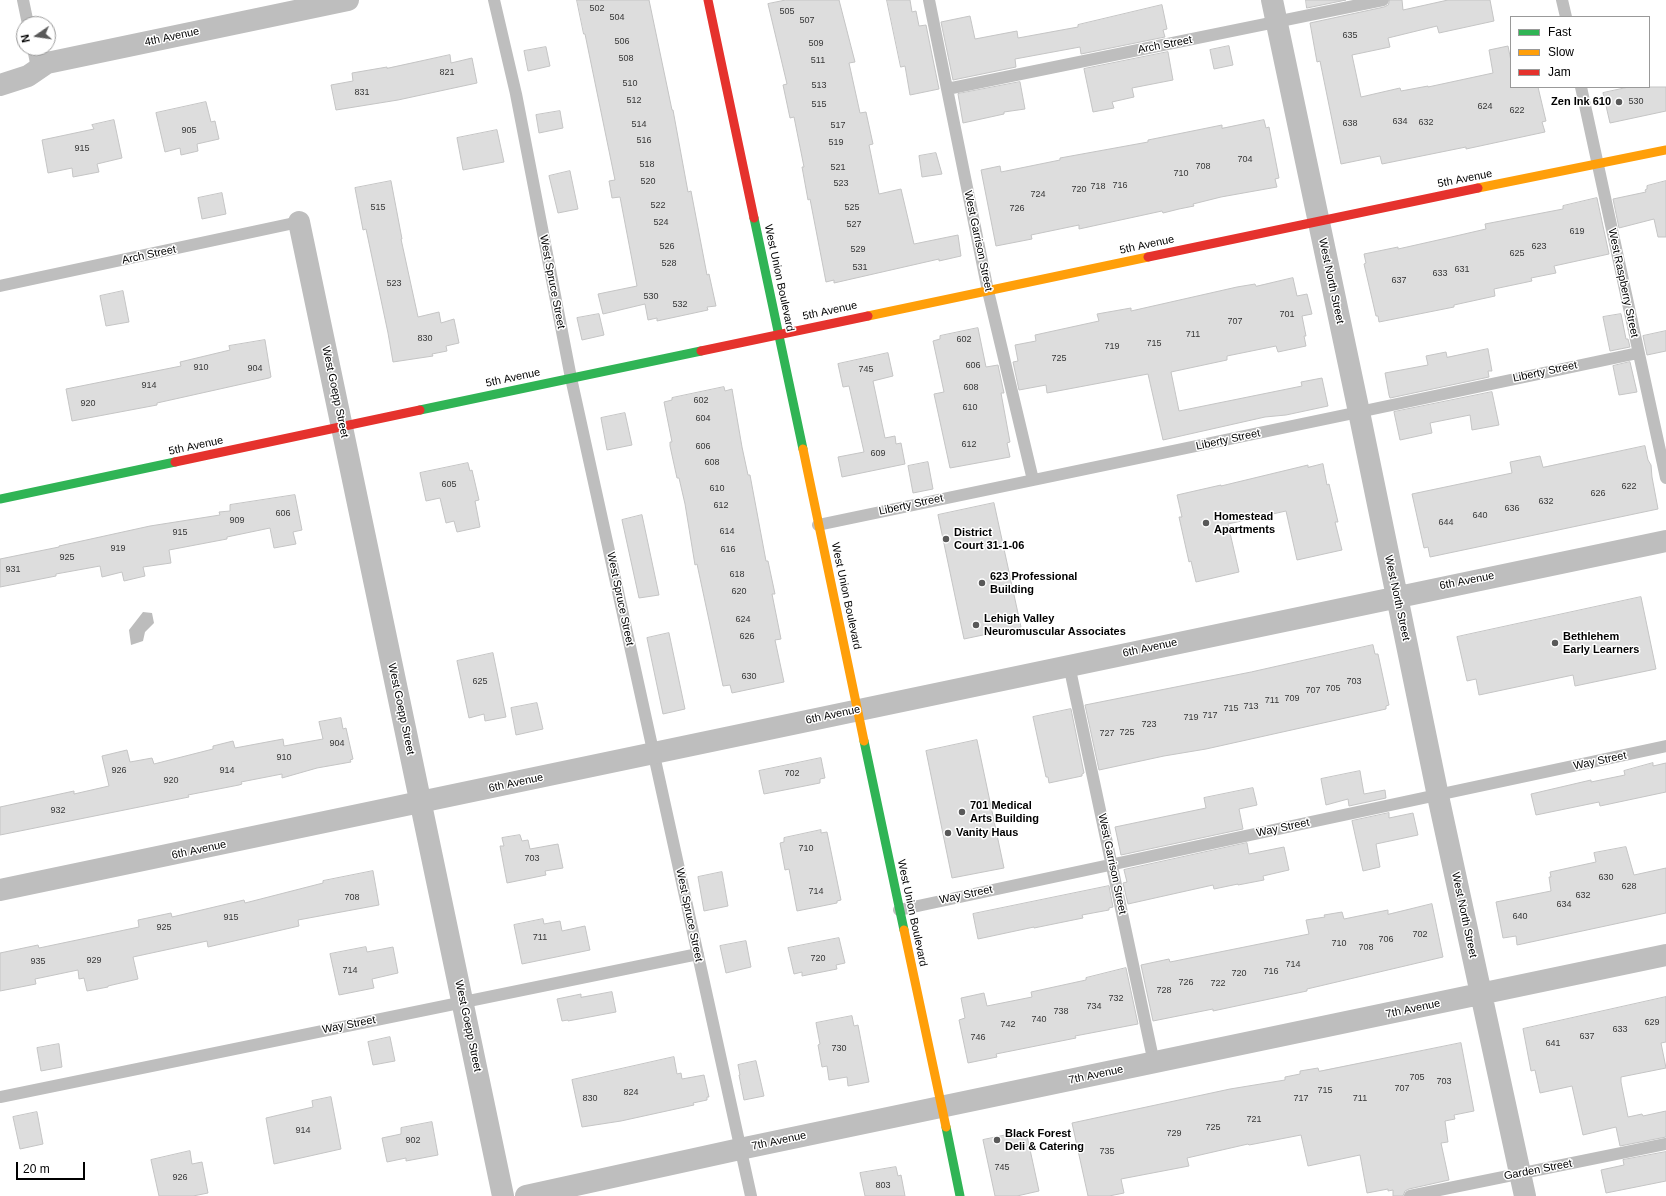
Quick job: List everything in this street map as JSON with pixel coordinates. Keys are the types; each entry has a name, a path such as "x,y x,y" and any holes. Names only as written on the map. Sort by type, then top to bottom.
{"street":[{"name":"4th Avenue","path":"0,85 28,76 35,58 47,63 54,62 348,0"},
{"name":"West Union Boulevard","path":"708,0 960,1196"},
{"name":"West North Street","path":"1272,0 1438,796 1525,1196"},
{"name":"5th Avenue","path":"0,499 1318,221 1666,150"},
{"name":"West Goepp Street","path":"299,222 503,1196"},
{"name":"6th Avenue","path":"0,890 421,803 1396,596 1666,541"},
{"name":"7th Avenue","path":"526,1196 740,1149 1666,955"}],"lane":[{"path":"22,0 26,16"},
{"name":"West Spruce Street","path":"494,0 516,94 571,378 751,1196"},
{"name":"West Garrison Street","path":"929,0 988,291 1033,480"},
{"name":"Arch Street","path":"947,89 1383,0"},
{"path":"1562,0 1566,16"},
{"name":"West Raspberry Street","path":"1581,88 1666,478"},
{"name":"Arch Street","path":"0,286 299,222"},
{"name":"Liberty Street","path":"818,525 1638,352"},
{"name":"West Garrison Street","path":"1069,665 1154,1063"},
{"name":"Way Street","path":"899,910 1112,863 1438,796 1666,746"},
{"name":"Way Street","path":"0,1097 698,954"},
{"name":"Garden Street","path":"1410,1196 1666,1144"}],"shaded area":[{"path":"143,612 152,613 154,623 145,632 143,641 131,645 129,630"}],"building":[{"path":"577,0 649,0 673,110 688,192 691,191 707,275 709,274 716,306 707,307 708,310 657,321 657,318 648,320 645,304 603,314 598,294 637,286 620,197 612,198 609,181 615,180"},
{"path":"786,0 839,0 855,62 849,63 860,113 866,112 873,144 869,145 879,194 901,189 914,244 958,235 961,256 939,261 939,259 834,283 834,280 826,282 810,199 808,200 802,167 804,167 794,117 790,118 783,85 787,84 768,4"},
{"path":"887,0 910,0 912,12 916,11 919,26 926,25 939,89 910,95 905,66 901,67"},
{"path":"1306,0 1346,0 1307,8"},
{"path":"1390,0 1402,0 1403,10 1448,0 1490,0 1494,21 1439,33 1437,26 1388,38 1390,47 1352,55 1361,97 1400,88 1401,91 1428,87 1493,73 1489,50 1508,46 1510,56 1510,88 1538,88 1546,121 1542,122 1545,132 1466,149 1466,147 1382,164 1380,156 1341,164 1320,61 1317,62 1310,23 1388,5"},
{"path":"1162,5 1167,29 1163,30 1165,37 1081,54 1080,47 1015,59 1016,67 953,80 941,22 970,16 975,39 1017,31 1018,38 1078,27 1078,25"},
{"path":"1229,46 1233,65 1214,69 1210,50"},
{"path":"546,47 550,66 528,71 524,51"},
{"path":"1168,52 1173,80 1132,88 1134,97 1112,102 1114,108 1093,112 1084,69"},
{"path":"450,55 451,63 472,58 477,83 398,100 336,110 331,85 353,81 352,73 387,68"},
{"path":"1020,82 1025,109 1004,112 1004,114 963,123 958,94"},
{"path":"1666,87 1666,111 1610,123 1603,93 1625,88"},
{"path":"206,102 211,122 215,121 219,139 197,144 198,151 181,155 180,148 165,152 156,113"},
{"path":"560,111 563,128 539,133 536,115"},
{"path":"114,120 122,158 97,164 99,172 73,177 72,168 48,173 42,140 94,129 92,125"},
{"path":"1264,120 1266,128 1269,127 1279,178 1275,179 1277,187 1221,197 1193,204 1194,206 1163,213 1162,211 1079,229 1079,225 1031,235 1032,239 996,246 981,170 1000,166 1001,172 1060,160 1060,158 1148,142 1148,140 1222,125 1222,128"},
{"path":"497,130 504,162 463,170 457,138"},
{"path":"936,153 942,174 922,177 919,156"},
{"path":"570,171 578,209 558,213 549,176"},
{"path":"391,181 401,239 418,317 439,312 441,323 454,319 459,343 446,346 447,351 432,354 433,356 393,362 366,229 363,230 355,188"},
{"path":"1666,181 1666,237 1658,237 1654,219 1619,228 1613,199 1646,192 1645,190 1647,189 1647,186"},
{"path":"222,193 226,214 202,219 198,198"},
{"path":"1597,198 1609,254 1554,266 1556,273 1531,278 1532,281 1494,289 1495,296 1454,305 1454,307 1379,322 1378,316 1376,316 1364,264 1366,263 1364,254 1398,247 1398,249 1486,229 1485,224 1563,209 1563,206"},
{"path":"1293,278 1297,296 1307,294 1312,314 1302,316 1306,336 1304,336 1306,346 1278,352 1276,346 1227,356 1227,360 1171,372 1179,411 1302,386 1301,382 1322,378 1328,406 1286,415 1265,417 1163,440 1148,374 1047,393 1046,385 1019,390 1013,362 1018,361 1015,345 1036,341 1035,335 1099,321 1097,314 1131,308 1131,311 1237,287 1255,284 1256,286"},
{"path":"123,291 129,322 106,326 100,296"},
{"path":"599,314 604,335 582,340 577,318"},
{"path":"1621,314 1626,339 1628,339 1630,347 1610,351 1603,317"},
{"path":"978,328 986,367 998,365 1004,393 1001,393 1010,442 1007,443 1010,457 950,468 934,394 944,392 933,341 940,339 940,336"},
{"path":"1666,331 1666,351 1647,355 1643,336"},
{"path":"265,340 271,377 269,378 157,403 157,405 72,421 66,389 181,366 180,362 230,350 229,346"},
{"path":"1488,349 1492,371 1488,371 1489,377 1390,398 1385,373 1428,365 1426,356 1446,352 1447,357"},
{"path":"888,353 893,376 873,381 885,438 895,436 896,444 901,443 905,464 842,477 838,457 864,452 849,386 843,387 838,364"},
{"path":"1630,362 1637,392 1619,395 1613,366"},
{"path":"724,387 725,391 732,389 742,447 748,475 750,475 766,561 768,561 775,594 772,594 781,639 775,640 784,682 732,693 730,685 723,686 697,564 695,565 685,504 679,478 677,478 670,446 670,442 672,442 664,402 672,400 672,398"},
{"path":"1492,392 1499,425 1472,430 1470,415 1430,423 1432,433 1400,440 1394,412"},
{"path":"625,413 632,445 607,450 601,418"},
{"path":"1645,446 1648,460 1651,465 1658,509 1430,557 1428,547 1424,548 1412,494 1512,473 1510,462 1540,456 1543,467"},
{"path":"928,462 933,489 913,493 908,466"},
{"path":"468,463 470,471 472,470 479,500 475,501 480,527 457,532 454,521 446,523 440,498 426,501 420,473"},
{"name":"Homestead Apartments","path":"1323,464 1327,485 1329,484 1338,522 1335,522 1342,550 1297,560 1286,511 1228,524 1239,572 1196,582 1191,561 1189,562 1179,517 1182,517 1177,495 1308,465 1308,467"},
{"path":"295,495 302,530 293,532 296,544 274,548 270,528 227,537 227,539 169,550 171,563 143,567 145,576 124,581 122,572 102,577 100,566 56,574 56,576 0,587 0,559 150,526 220,515 219,512 230,511 230,505"},
{"name":"623 Professional Building","path":"994,503 1021,627 964,639 938,515"},
{"path":"642,515 659,595 639,598 622,520"},
{"name":"Bethlehem Early Learners","path":"1641,597 1656,669 1575,686 1573,675 1479,695 1476,679 1467,681 1457,637"},
{"path":"669,633 685,709 663,714 647,638"},
{"path":"1373,645 1375,654 1378,654 1389,705 1386,706 1386,709 1206,749 1164,756 1099,770 1085,705 1251,672"},
{"path":"493,653 506,717 485,721 484,714 469,718 457,661"},
{"path":"537,703 543,729 516,735 511,708"},
{"path":"1071,709 1084,773 1082,776 1049,783 1048,777 1046,777 1033,717"},
{"path":"341,718 343,729 346,728 353,759 350,760 351,762 317,768 282,778 282,774 241,782 242,784 239,785 188,795 189,797 0,835 0,807 74,791 74,794 109,786 102,756 127,750 130,762 152,758 154,764 213,749 213,746 233,741 235,748 283,739 284,746 323,739 319,722"},
{"name":"701 Medical Arts Building","path":"977,740 1004,868 952,878 926,751"},
{"path":"821,758 825,778 820,779 820,783 764,794 759,771"},
{"path":"1653,763 1653,766 1666,763 1666,792 1600,806 1599,802 1536,815 1531,794 1591,780 1591,782 1625,775 1624,771"},
{"path":"1360,771 1364,794 1385,790 1386,798 1349,806 1348,799 1326,805 1321,779"},
{"path":"1253,788 1257,805 1239,809 1243,829 1121,855 1115,827 1206,808 1204,798"},
{"path":"1389,813 1389,818 1413,813 1418,835 1376,844 1380,867 1363,871 1352,821"},
{"path":"821,830 821,833 827,832 841,900 837,901 837,903 797,911 789,869 785,870 780,843 784,842 784,838"},
{"path":"520,835 522,841 528,840 530,849 558,844 563,868 545,871 546,875 507,883 500,846 504,846 502,838"},
{"path":"1247,843 1249,854 1284,847 1289,870 1263,876 1264,880 1214,889 1213,885 1128,904 1123,883 1127,882 1124,870"},
{"path":"1626,847 1634,875 1666,868 1666,913 1517,945 1516,936 1503,938 1496,902 1551,891 1549,877 1551,877 1550,872 1596,862 1594,853"},
{"path":"373,871 379,905 298,920 299,926 208,947 207,941 133,957 138,979 108,987 87,991 84,978 79,979 78,970 35,979 36,984 0,991 0,953 38,945 39,948 139,927 138,920 171,913 172,917 244,900 245,903 323,883 323,881"},
{"path":"722,872 728,906 704,911 698,877"},
{"path":"1109,886 1113,907 1109,908 1109,910 1082,915 1083,918 978,939 973,914"},
{"path":"1432,904 1443,957 1307,989 1307,991 1213,1011 1213,1009 1153,1021 1141,965 1169,959 1170,962 1309,934 1306,920 1325,917 1324,915 1342,912 1344,919 1388,910 1388,914"},
{"path":"543,919 544,924 560,921 562,931 585,926 590,950 522,964 514,925"},
{"path":"839,938 845,963 836,965 837,969 802,976 802,972 794,974 788,948"},
{"path":"746,941 751,967 726,973 720,946"},
{"path":"366,947 367,952 393,947 398,973 372,979 374,988 339,995 330,954"},
{"path":"1126,968 1138,1024 1075,1036 1076,1038 996,1054 997,1057 968,1063 959,1020 965,1018 961,998 984,993 987,1006 1032,997 1031,992 1086,980 1086,978"},
{"path":"612,992 616,1012 562,1021 557,999 581,994 581,997"},
{"path":"1666,997 1666,1042 1661,1043 1666,1068 1621,1077 1621,1082 1628,1117 1642,1114 1643,1116 1666,1111 1666,1137 1620,1146 1616,1127 1583,1135 1572,1086 1540,1093 1535,1070 1531,1071 1523,1029"},
{"path":"852,1016 854,1026 858,1025 869,1082 848,1086 847,1077 829,1080 827,1066 822,1067 816,1023"},
{"path":"390,1037 395,1061 373,1065 368,1042"},
{"path":"1461,1043 1474,1111 1454,1115 1455,1119 1445,1121 1448,1142 1441,1143 1449,1180 1409,1189 1405,1191 1403,1196 1393,1196 1393,1190 1388,1191 1388,1189 1367,1193 1360,1155 1308,1166 1301,1135 1248,1144 1187,1158 1189,1166 1121,1179 1124,1193 1109,1196 1088,1196 1072,1123 1230,1089 1285,1080 1285,1077 1300,1074 1300,1071 1318,1068 1319,1071"},
{"path":"59,1044 62,1067 41,1071 37,1048"},
{"path":"674,1057 677,1074 681,1073 682,1079 704,1075 709,1097 707,1097 707,1100 693,1103 694,1105 621,1121 582,1127 572,1080"},
{"path":"756,1061 764,1096 744,1100 738,1065"},
{"path":"331,1097 341,1149 274,1164 266,1118 313,1107 312,1101"},
{"path":"37,1112 43,1144 20,1149 13,1117"},
{"path":"432,1122 438,1155 406,1161 406,1158 387,1162 382,1138 401,1134 401,1128"},
{"path":"1026,1131 1039,1191 1017,1196 995,1196 983,1140"},
{"path":"190,1151 192,1164 202,1162 208,1193 193,1196 159,1196 151,1160"},
{"path":"1666,1152 1666,1181 1606,1193 1601,1170 1624,1165 1623,1160"},
{"path":"896,1167 898,1176 901,1175 905,1196 865,1196 860,1173"}],"traffic: fast":[{"path":"754,218 803,449"},
{"path":"420,410 701,351"},
{"path":"0,499 175,462"},
{"path":"864,741 904,930"},
{"path":"946,1127 960,1196"}],"traffic: slow":[{"path":"1478,188 1666,150"},
{"path":"868,316 1148,257"},
{"path":"803,449 864,741"},
{"path":"904,930 946,1127"}],"traffic: jam":[{"path":"708,0 754,218"},
{"path":"1148,257 1478,188"},
{"path":"701,351 868,316"},
{"path":"175,462 420,410"}],"place":[{"name":"Zen Ink 610","path":"1619,102"},
{"name":"Homestead Apartments","path":"1206,523"},
{"name":"District Court 31-1-06","path":"946,539"},
{"name":"623 Professional Building","path":"982,583"},
{"name":"Lehigh Valley Neuromuscular Associates","path":"976,625"},
{"name":"Bethlehem Early Learners","path":"1555,643"},
{"name":"701 Medical Arts Building","path":"962,812"},
{"name":"Vanity Haus","path":"948,833"},
{"name":"Black Forest Deli & Catering","path":"997,1140"}]}
